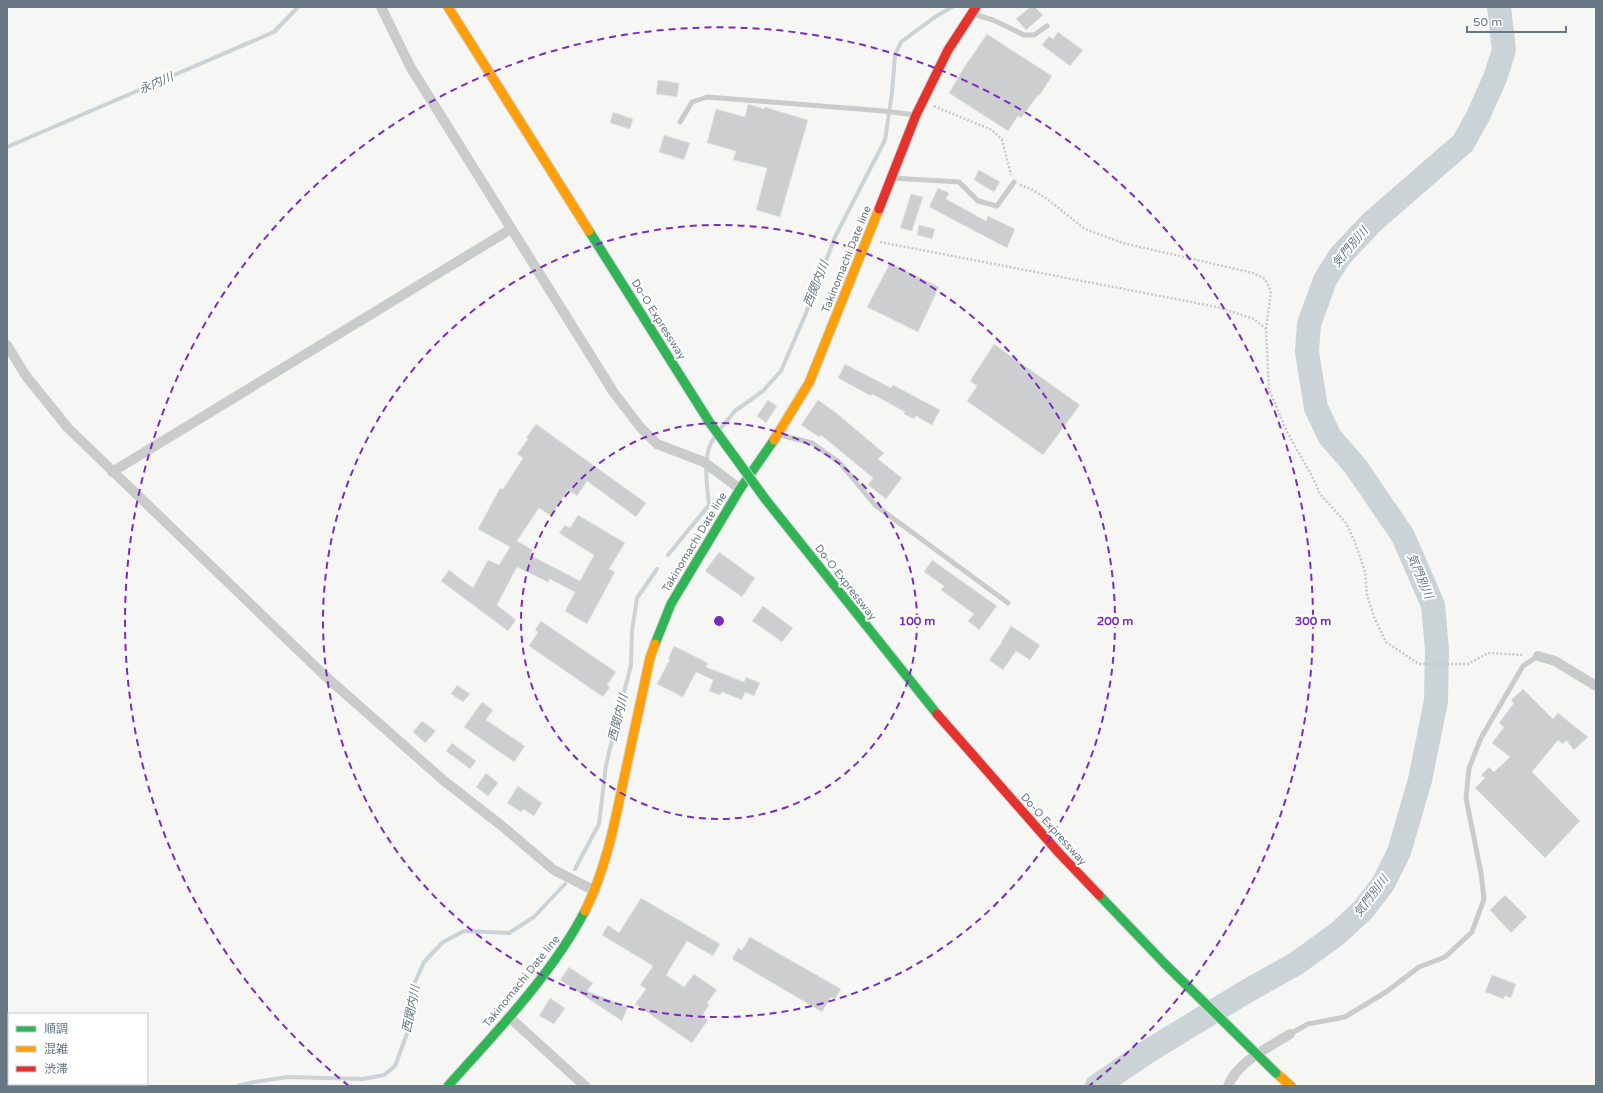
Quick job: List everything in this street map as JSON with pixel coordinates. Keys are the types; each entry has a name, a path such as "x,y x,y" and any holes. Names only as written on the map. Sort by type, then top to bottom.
{"main road":[{"name":"Do-O Expressway","path":"448,7 710,423 766,500 924,699 1059,853 1165,964 1291,1086"},
{"name":"Do-O Expressway","path":"458,7 487,71"},
{"name":"Takinomachi Date line","path":"448,1086 509,1017 558,956 575,930 595,891 604,866 616,817 650,658 671,604 740,489 778,434 809,383 922,101 948,50 974,10"}],"street":[{"path":"381,7 411,68 614,393 641,428 658,444 704,462 740,489"},
{"path":"112,472 511,229"},
{"path":"7,345 26,376 68,428 323,674 443,780 502,826 554,870 595,891"},
{"path":"1538,656 1555,662 1596,686"},
{"path":"509,1017 586,1086"},
{"path":"1228,1086 1230,1080 1245,1063 1290,1034"}],"lane":[{"path":"974,10 1024,35 1034,35 1047,26"},
{"path":"680,122 692,102 707,97 884,111 916,115"},
{"path":"891,178 959,182 978,201 997,206 1014,182"},
{"path":"778,434 812,443 840,463 875,505 1008,603"},
{"path":"1290,1034 1308,1024 1345,1017 1386,992 1419,967 1445,957 1472,932 1484,899 1481,874 1466,798 1469,768 1481,738 1523,666 1538,656"}],"path":[{"path":"922,101 992,130 1002,140 1014,182 1031,189 1047,199 1085,229 1123,243 1253,273 1265,279 1271,291 1266,329 1269,389 1286,430 1314,480 1320,494 1346,523 1355,542 1365,572 1367,595 1374,617 1386,642 1419,664 1468,664 1488,653 1538,656"},
{"path":"867,240 1217,307 1254,319 1266,329"}],"building":[{"path":"1030,7 1035,7 1043,15 1026,30 1016,19"},
{"path":"1058,32 1083,50 1070,66 1042,45 1049,36 1053,39"},
{"path":"987,34 1052,76 1039,96 1038,95 1021,118 1018,116 1008,131 949,93 963,69"},
{"path":"658,80 679,83 677,97 656,94"},
{"path":"748,104 764,109 765,107 808,120 780,217 756,210 767,168 733,160 736,151 707,143 716,109 745,117"},
{"path":"613,112 633,119 630,129 610,123"},
{"path":"664,135 690,143 684,160 659,152"},
{"path":"979,170 1000,182 994,192 974,180"},
{"path":"938,188 949,193 946,199 986,221 988,216 1015,229 1007,248 929,207"},
{"path":"911,194 923,197 912,231 900,228"},
{"path":"919,225 935,229 932,239 917,235"},
{"path":"890,263 939,287 918,332 867,307"},
{"path":"994,344 1080,405 1043,455 967,401 977,386 970,381"},
{"path":"845,364 891,388 893,385 940,410 932,425 916,416 914,419 904,414 905,412 872,394 871,396 838,378"},
{"path":"768,400 777,406 766,423 757,416"},
{"path":"818,400 835,412 884,453 878,459 902,478 886,499 868,485 873,478 821,435 819,437 801,425"},
{"path":"536,424 646,503 636,517 587,481 577,496 568,490 551,516 539,508 517,541 533,550 530,555 580,581 594,555 559,533 565,525 570,528 578,515 625,543 609,569 615,572 587,624 565,611 575,592 550,579 548,582 517,567 497,605 516,620 508,631 441,581 449,570 473,588 488,560 499,565 510,547 478,529 500,488 503,489 523,458 517,454 528,439 526,438"},
{"path":"719,552 755,578 742,597 705,571"},
{"path":"932,560 997,606 979,630 968,621 974,614 941,590 944,586 924,572"},
{"path":"763,606 793,628 782,642 752,621"},
{"path":"541,621 616,672 607,685 610,687 603,697 529,646 538,632 535,630"},
{"path":"1011,626 1040,645 1030,660 1016,651 1003,670 989,660"},
{"path":"674,646 708,663 706,667 744,682 746,677 760,683 754,696 745,692 742,700 722,692 720,695 709,691 713,680 696,672 683,697 657,684 670,659 668,659"},
{"path":"457,685 470,694 463,702 451,694"},
{"path":"1523,689 1553,719 1558,713 1588,737 1574,750 1566,740 1563,744 1558,740 1532,772 1580,821 1545,858 1475,788 1485,778 1481,775 1489,767 1494,772 1510,757 1492,743 1504,727 1499,723 1514,703 1511,700"},
{"path":"482,702 493,710 486,720 525,746 514,762 464,727"},
{"path":"422,721 436,731 425,743 413,732"},
{"path":"452,743 476,761 470,769 446,751"},
{"path":"486,773 498,783 488,796 476,787"},
{"path":"518,786 542,803 534,816 523,809 521,812 507,803"},
{"path":"1505,895 1527,917 1511,933 1490,910"},
{"path":"641,898 720,944 713,956 687,941 666,975 684,987 694,974 717,990 707,1003 709,1005 702,1016 708,1020 692,1043 635,1004 646,989 640,985 653,966 602,935 608,925 619,933"},
{"path":"750,937 841,989 835,999 831,997 822,1012 732,959 738,948 742,950"},
{"path":"569,967 593,983 587,991 628,1007 622,1021 560,980"},
{"path":"1492,975 1516,984 1511,998 1505,996 1504,999 1485,992"},
{"path":"550,998 565,1008 554,1024 539,1016"}],"waterway":[{"name":"永内川","path":"7,147 274,32 298,7"},
{"name":"西関内川","path":"720,429 735,411 763,391 781,371 806,313 835,237 885,140 892,93 895,55 901,42 935,17 952,7"},
{"name":"気門別川","path":"1097,1086 1147,1052 1242,994 1297,963 1337,934 1363,910 1383,884 1399,852 1420,780 1436,701 1437,649 1433,605 1403,536 1356,467 1330,437 1316,408 1307,352 1309,324 1325,280 1340,256 1372,222 1463,143 1478,116 1495,78 1504,50 1499,7"},
{"name":"西関内川","path":"668,555 709,505 706,470 708,452 710,444 714,438"},
{"name":"西関内川","path":"575,869 599,824 606,765 631,665 632,631 637,598 657,569"},
{"name":"西関内川","path":"238,1086 288,1077 363,1079 384,1075 395,1066 408,1031 412,989 424,962 443,942 464,931 509,933 534,917 565,884"}],"traffic: fast":[{"path":"589,231 710,423"},
{"path":"710,423 766,500"},
{"path":"655,644 671,604 740,489 774,440"},
{"path":"766,500 937,714"},
{"path":"1099,895 1165,964"},
{"path":"448,1086 522,1003 556,958 585,911"},
{"path":"1165,964 1276,1073"}],"traffic: slow":[{"path":"448,7 589,231"},
{"path":"774,440 809,383 879,209"},
{"path":"585,911 598,880 608,848 650,658 655,644"},
{"path":"1276,1073 1291,1086"}],"traffic: jam":[{"path":"879,209 916,115 948,50 976,7"},
{"path":"937,714 1059,853 1099,895"}]}
